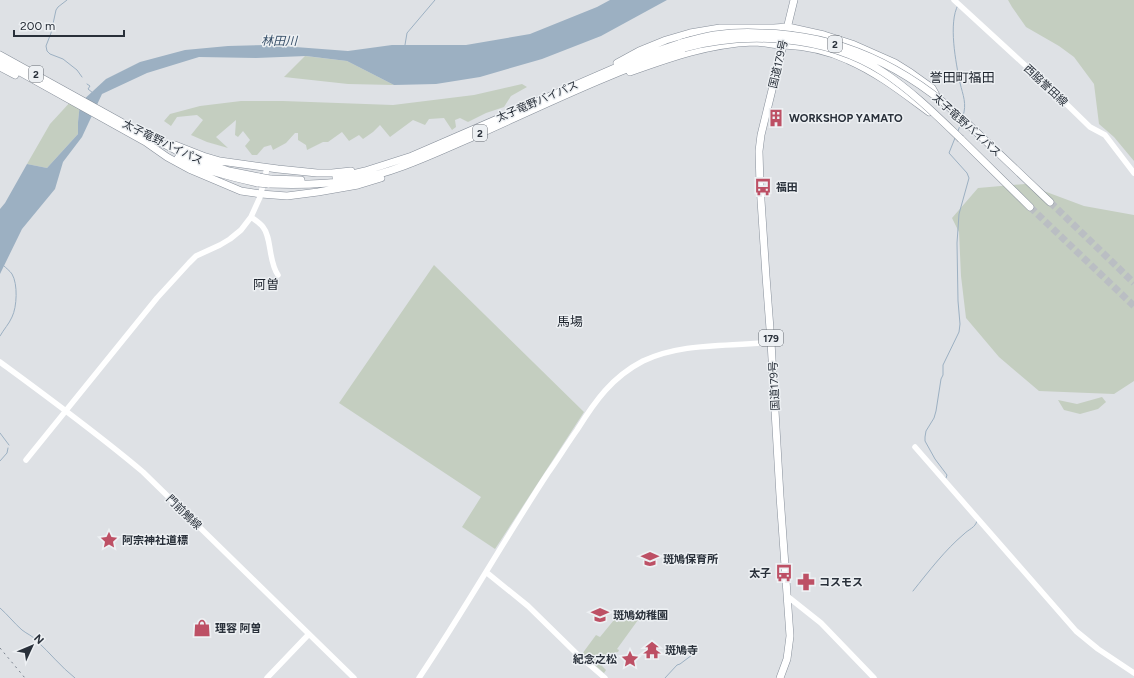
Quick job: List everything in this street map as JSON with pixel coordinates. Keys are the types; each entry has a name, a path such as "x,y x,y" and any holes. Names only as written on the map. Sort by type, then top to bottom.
{"highway":[{"name":"国道179号","path":"780,678 788,659 790,645 759,151 761,134 794,0"},
{"path":"565,89 639,51 672,38 690,33 720,28 788,27 824,35 852,44 895,63 932,88 937,97"},
{"name":"太子竜野バイパス","path":"269,181 316,180 342,177 365,171 412,156 565,89 652,53 715,35 753,33 788,35 823,41 851,49 886,64 937,97 968,124 1050,202"},
{"name":"太子竜野バイパス","path":"130,130 147,143 182,160 204,169 234,178 312,185 353,180 388,171 425,157 682,45 752,38 788,40 836,51 866,62 882,71 909,91 946,125 1030,207"},
{"path":"607,78 620,76 692,51 719,46 754,42 794,45 819,49 847,59 880,77 946,125"},
{"path":"0,52 27,69"},
{"name":"太子竜野バイパス","path":"0,55 27,69 69,96 130,130 191,158 258,180"},
{"name":"太子竜野バイパス","path":"0,61 56,92 69,96"},
{"path":"0,68 34,84 56,92"},
{"path":"130,130 220,161 317,173 365,171"},
{"path":"147,143 166,157 189,169 241,191 287,196 358,185 390,174 425,157"}],"street":[{"name":"西脇誉田線","path":"957,3 1090,127 1105,135 1134,172"},
{"path":"26,460 157,298 189,263 196,256 220,245 241,230 251,217 262,194 267,168"},
{"path":"251,217 262,226 266,232 273,269 278,275"},
{"path":"419,678 517,521 590,410 606,389 625,372 643,362 669,352 693,347 772,342"},
{"name":"門前鵤線","path":"0,362 66,410 143,472 354,678"},
{"path":"915,447 1076,631 1098,649 1134,673"},
{"path":"486,572 528,606 572,649 605,678"},
{"path":"787,596 821,623 874,678"},
{"path":"267,678 309,634"}],"green space":[{"path":"1008,0 1134,0 1134,161 1114,137 1099,124 1094,84 1074,57 1059,46 1026,27"},
{"path":"305,56 347,61 394,85 348,84 284,77"},
{"path":"522,84 527,87 511,96 504,107 486,113 468,122 460,118 455,120 456,127 452,130 444,118 429,119 425,125 413,120 390,137 380,125 363,139 359,135 349,141 342,132 328,142 323,142 307,150 306,145 298,140 298,133 295,133 286,143 273,150 271,145 264,147 257,155 252,155 245,146 250,140 243,131 238,137 235,135 236,120 216,137 228,148 207,142 191,135 203,120 197,115 177,117 171,126 164,121 170,114 200,106 241,101 393,105 474,95"},
{"path":"73,99 80,103 78,134 47,168 27,164 50,124"},
{"path":"1025,184 1084,206 1134,215 1134,381 1114,394 1039,391 999,357 966,318 961,276 959,232 952,218 978,188"},
{"path":"434,265 584,412 495,549 462,527 481,497 339,403"},
{"path":"1102,397 1106,402 1098,409 1080,414 1064,410 1058,400 1077,404"},
{"path":"623,609 638,620 617,649 619,650 618,652 613,653 602,666 606,670 604,673 582,654 596,635 600,637"}],"water":[{"path":"610,0 667,0 601,36 542,59 480,77 436,84 394,85 347,61 306,56 256,58 199,57 147,73 102,94 82,137 63,162 55,189 22,229 0,274 0,209 5,203 27,164 47,168 78,134 80,103 106,79 140,62 185,50 228,46 269,45 348,51 392,45 466,45 530,34 597,7"}],"waterway":[{"path":"67,0 56,10 51,33 46,46 47,51 50,54 63,59 77,70 82,77"},
{"path":"405,45 407,33 435,0"},
{"path":"958,5 955,13 953,32 960,83 965,103 963,116"},
{"path":"87,84 90,86 88,89 93,93"},
{"path":"958,131 961,123"},
{"path":"946,478 947,475 935,459 925,441 925,437 926,431 934,418 936,411 943,375 943,365 959,332 960,324 957,243 959,214 969,178 967,173 949,153 955,138"},
{"path":"0,336 14,313 16,296 14,278 3,265"},
{"path":"0,433 9,445"},
{"path":"0,461 7,453 8,448"},
{"path":"913,591 931,568 957,540 973,527 977,521"},
{"path":"0,608 22,630 32,636 75,678"},
{"path":"665,678 677,665 692,655"}],"tunnel":[{"path":"1050,202 1134,283"},
{"path":"1030,207 1134,306"}],"railway":[{"path":"0,648 25,678"}],"place":[{"name":"WORKSHOP YAMATO","path":"776,118"},
{"name":"福田","path":"763,187"},
{"name":"阿宗神社道標","path":"109,540"},
{"name":"斑鳩保育所","path":"650,559"},
{"name":"太子","path":"784,573"},
{"name":"コスモス","path":"806,582"},
{"name":"斑鳩幼稚園","path":"600,615"},
{"name":"理容 阿曽","path":"202,628"},
{"name":"斑鳩寺","path":"652,650"},
{"name":"紀念之松","path":"630,659"}],"district":[{"name":"誉田町福田","path":"962,77"},
{"name":"阿曽","path":"266,284"},
{"name":"馬場","path":"570,321"}],"water label":[{"name":"林田川","path":"279,41"}]}
